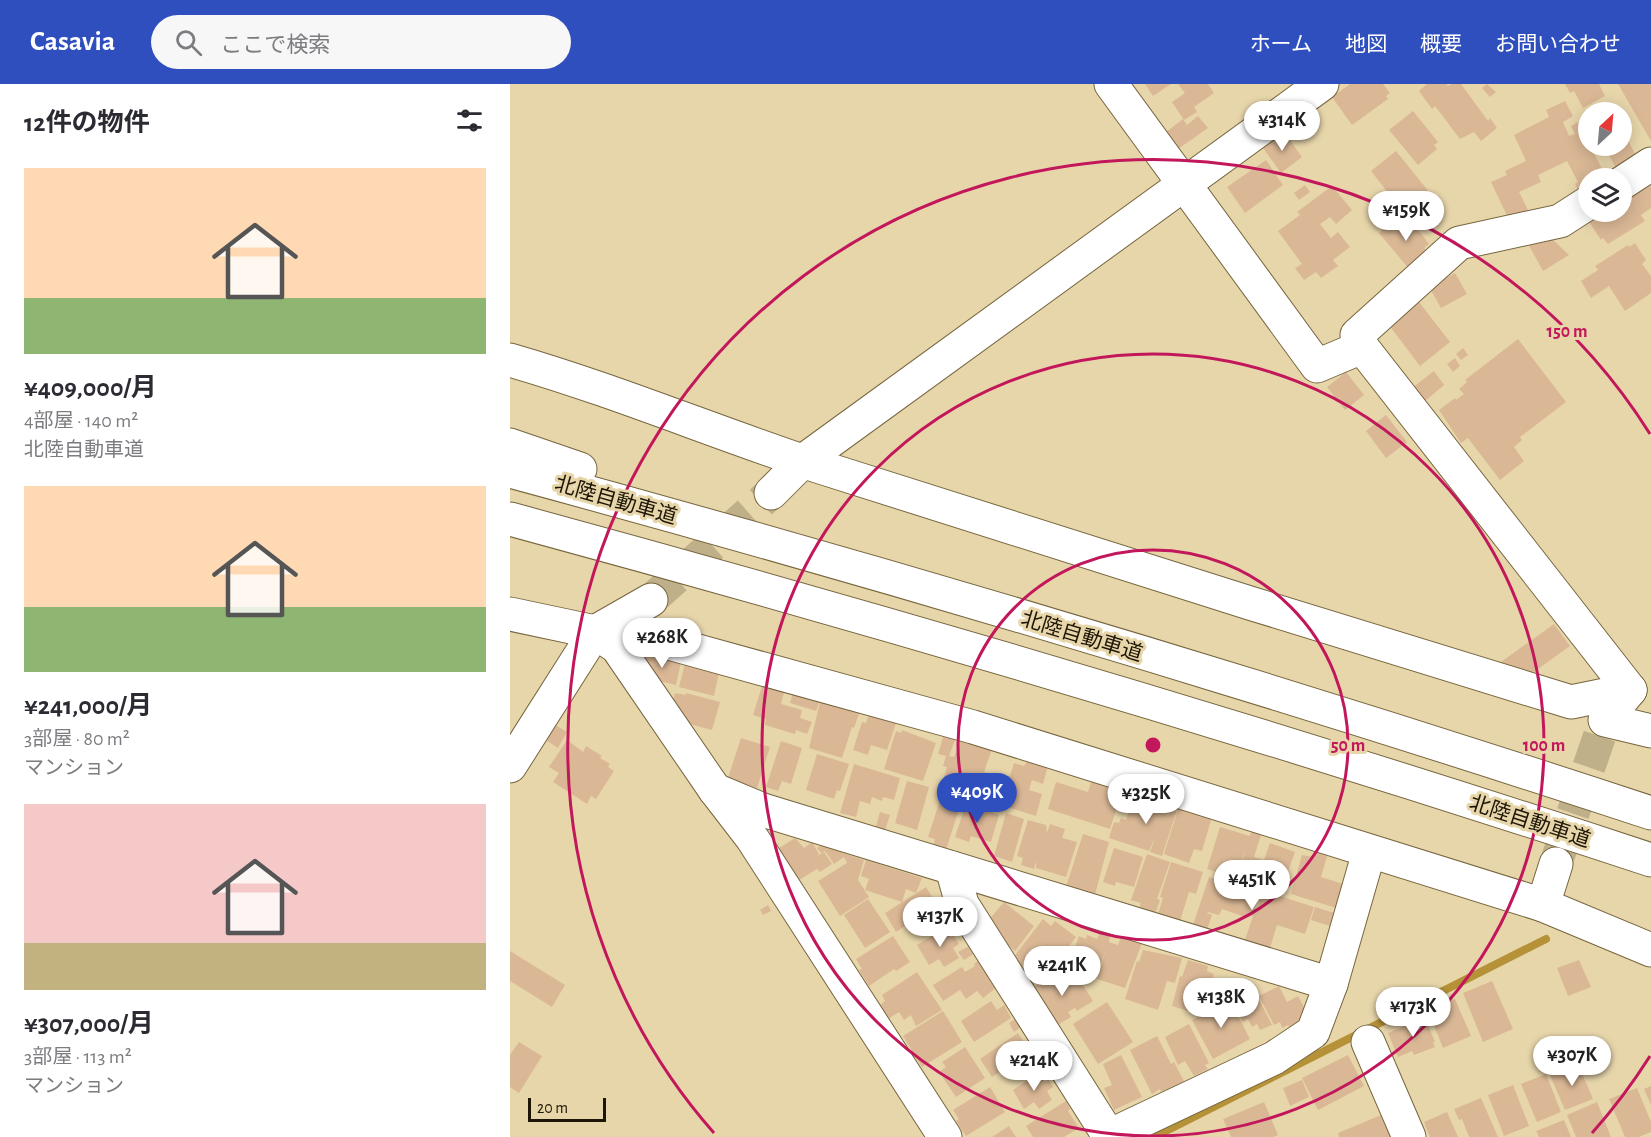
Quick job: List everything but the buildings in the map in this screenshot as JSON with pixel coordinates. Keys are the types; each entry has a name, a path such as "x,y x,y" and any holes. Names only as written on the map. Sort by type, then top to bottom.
{"main road":[{"path":"1111,84 1317,366 1362,347"},
{"path":"771,493 803,461 1322,84"},
{"path":"1632,176 1651,164"},
{"path":"1578,209 1560,221 1459,243 1357,335 1362,347 1630,690"},
{"path":"510,360 569,377 803,461 1089,554 1571,702 1630,690"},
{"path":"510,445 668,498 1040,614 1154,657"},
{"name":"北陸自動車道","path":"510,471 915,585 1154,657 1651,813"},
{"name":"北陸自動車道","path":"510,519 832,608 1145,701 1651,860"},
{"path":"510,539 832,608"},
{"path":"510,766 595,632 651,600"},
{"path":"510,614 595,632 658,640 973,727 1543,905 1651,950"},
{"path":"595,632 617,647 715,790 752,838 945,1137"},
{"path":"1630,690 1605,720 1651,731"},
{"path":"715,790 763,810 1331,984"},
{"path":"952,868 962,904 1108,1136 1274,1058 1313,1032 1331,984 1369,852"},
{"path":"1543,905 1556,864"},
{"path":"1368,1042 1409,1137"}],"waterway":[{"path":"1154,1137 1546,939"}],"tunnel":[{"path":"651,600 771,493"},
{"path":"1557,860 1605,720"}]}
